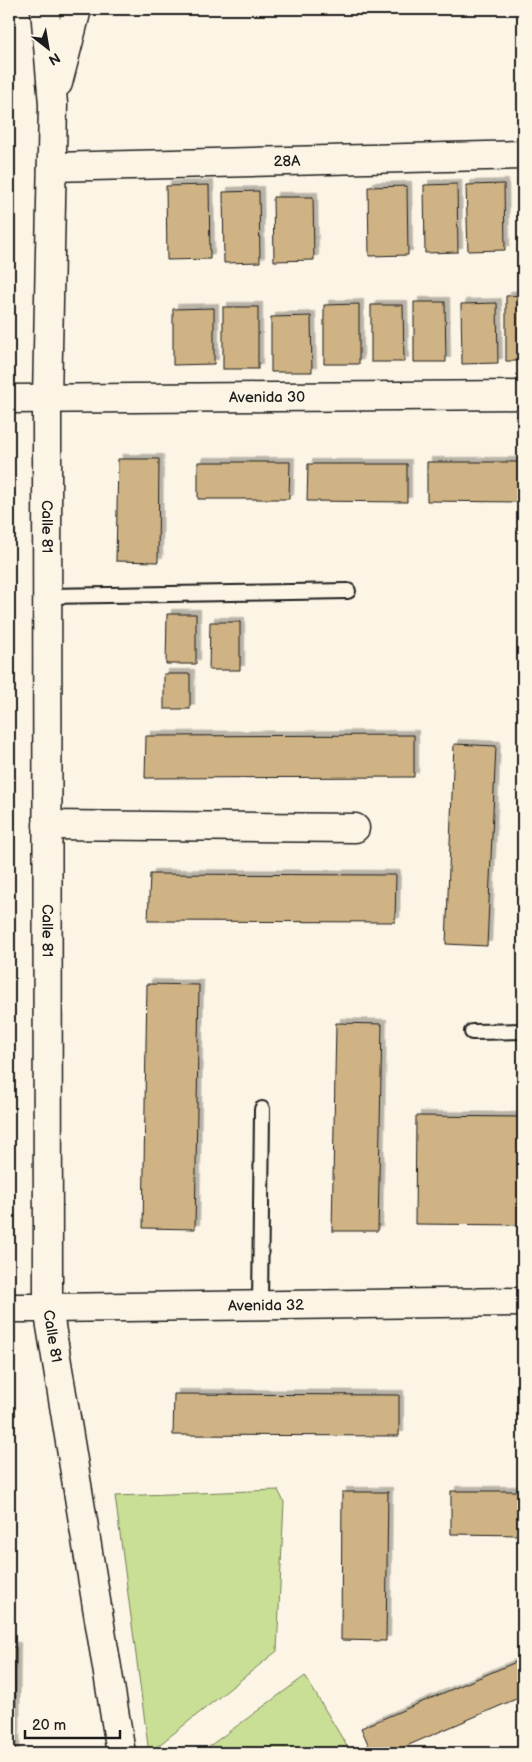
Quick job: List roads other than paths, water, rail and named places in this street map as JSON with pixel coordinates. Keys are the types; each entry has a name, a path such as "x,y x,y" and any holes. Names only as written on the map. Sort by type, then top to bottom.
{"main road":[{"path":"45,9 53,104"},
{"path":"53,104 77,9"},
{"name":"Calle 81","path":"53,104 46,399 48,1308 121,1753"},
{"name":"28A","path":"52,167 523,155"},
{"name":"Avenida 30","path":"9,399 523,395"},
{"path":"47,825 355,828"},
{"name":"Avenida 32","path":"9,1308 523,1302"}],"lane":[{"path":"47,596 348,591"},
{"path":"472,1032 523,1031"},
{"path":"260,1306 262,1109"}]}
